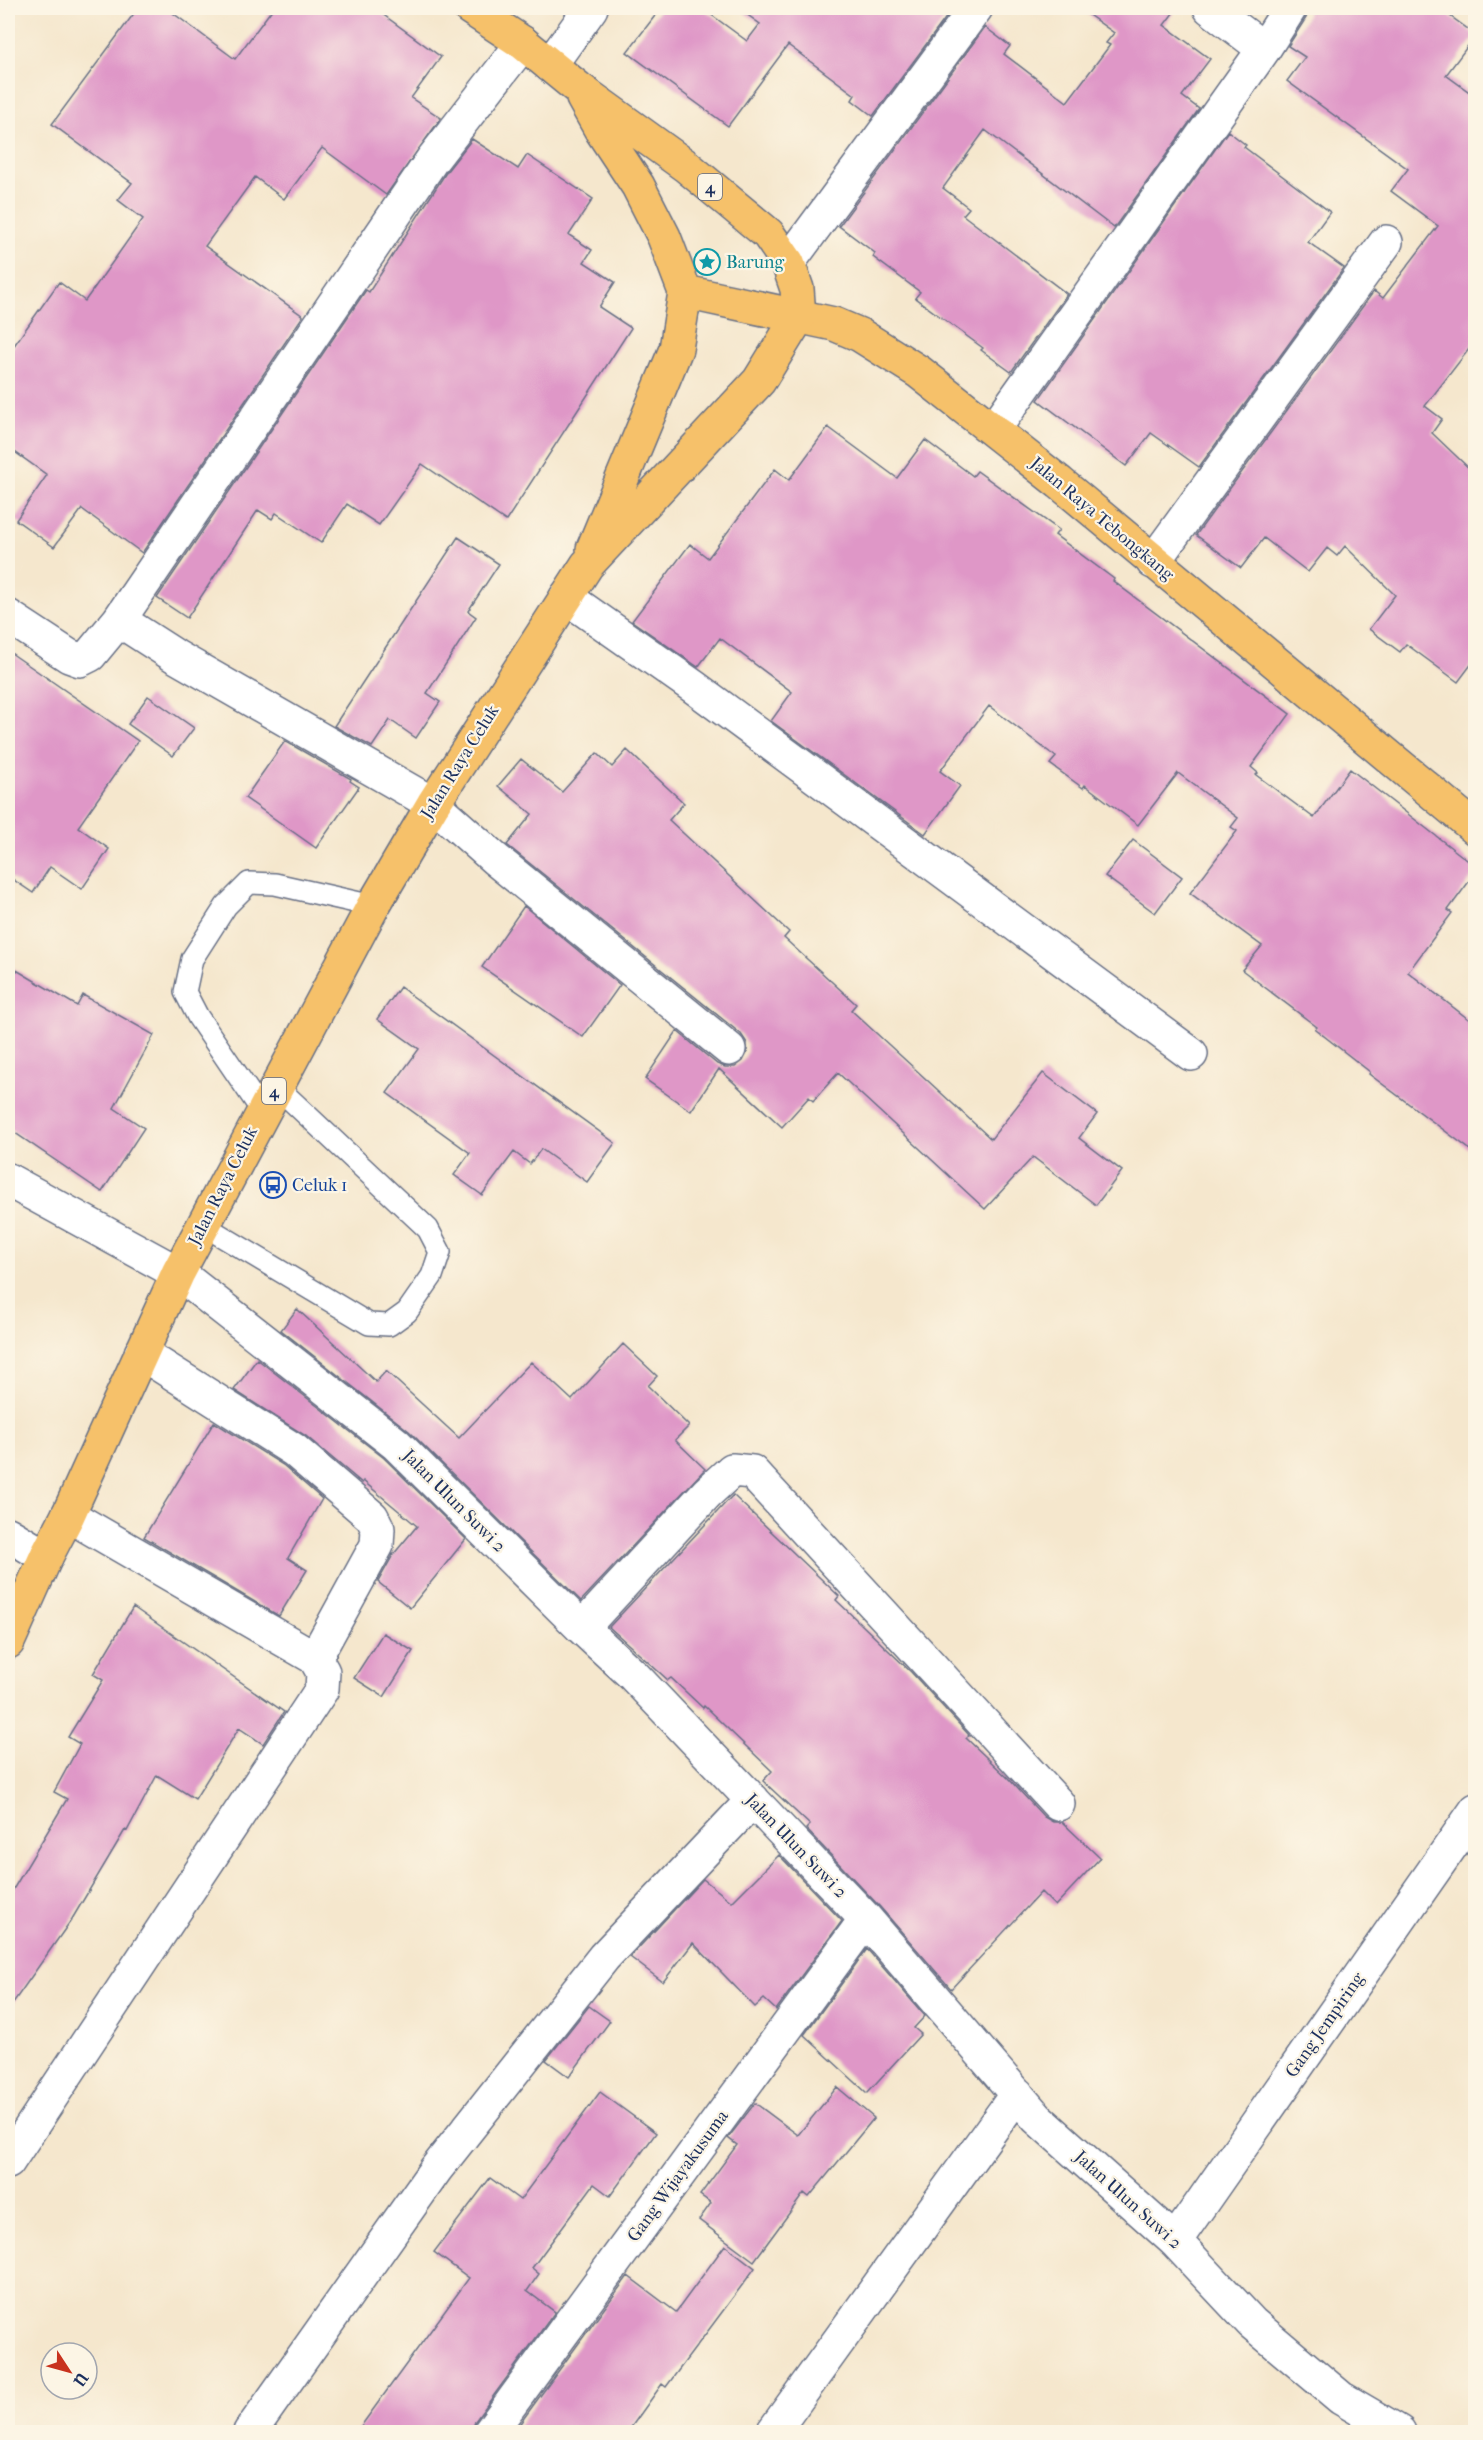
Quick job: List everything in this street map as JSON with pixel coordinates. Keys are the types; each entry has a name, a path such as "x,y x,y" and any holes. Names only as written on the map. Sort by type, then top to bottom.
{"main road":[{"name":"4","path":"470,8 523,44 578,88 686,166 768,234 788,263 797,289 800,316"},
{"name":"4","path":"578,88 601,130 638,186 664,237 685,292"},
{"name":"Jalan Raya Tebongkang","path":"685,292 834,324 860,335 919,372 994,429 1476,829"},
{"name":"Jalan Raya Celuk","path":"587,565 676,349 685,292"},
{"name":"Jalan Raya Celuk","path":"8,1642 178,1273 373,906 433,804 587,565 759,381 800,316"}],"street":[{"path":"550,65 591,8"},
{"path":"788,263 976,8"},
{"path":"1210,8 1264,49"},
{"path":"994,429 1264,49 1290,8"},
{"path":"8,616 69,656 80,660 90,655 119,620 432,160 523,44"},
{"path":"1153,562 1386,242"},
{"path":"566,597 694,687 1191,1054"},
{"path":"119,620 175,656 433,804 495,859 729,1049"},
{"name":"Jalan Ulun Suwi 2","path":"8,1180 178,1273 396,1444 582,1628 634,1676 753,1800 866,1919 1037,2118 1175,2241 1252,2323 1341,2398 1399,2433"},
{"path":"141,1353 294,1450 372,1517 378,1529 377,1545 315,1659"},
{"path":"582,1628 707,1493 732,1470 752,1472 1058,1804"},
{"path":"8,2162 322,1689 323,1672 315,1659 68,1515"},
{"path":"8,1534 46,1557"},
{"path":"250,2433 436,2169 604,1957 753,1800"},
{"name":"Gang Jempiring","path":"1175,2241 1476,1810"},
{"name":"Gang Wijayakusuma","path":"490,2433 866,1919"},
{"path":"773,2433 1017,2094"}],"lane":[{"path":"203,1225 369,1324 389,1325 407,1312 432,1276 440,1252 428,1229 269,1099 198,1017 185,992 192,960 226,906 249,883 275,884 373,906"}],"building":[{"path":"138,8 166,8 235,59 273,8 374,8 441,57 411,98 441,118 386,195 322,148 284,199 255,177 205,246 303,316 142,553 82,509 54,547 16,520 47,475 8,447 8,354 59,282 85,301 143,219 118,200 132,183 52,124"},
{"path":"661,8 702,8 747,41 760,24 738,8 953,8 873,116 852,100 855,95 788,45 728,126 627,52"},
{"path":"1079,8 1177,8 1164,25 1210,59 1182,96 1199,109 1114,228 985,130 943,188 969,208 963,215 1067,294 1011,372 981,350 983,348 915,298 920,292 873,257 875,253 839,226 985,27 1010,46 1004,54 1067,102 1110,45 1106,43 1114,33"},
{"path":"1309,8 1439,8 1476,35 1446,75 1476,97 1476,340 1425,406 1442,419 1432,433 1476,475 1476,658 1458,682 1406,644 1400,652 1369,629 1395,595 1345,546 1337,556 1327,548 1308,572 1264,538 1241,568 1196,535 1374,291 1383,298 1438,226 1391,191 1408,169 1287,81 1305,57 1288,46 1306,18"},
{"path":"1228,131 1246,145 1244,147 1330,212 1308,242 1344,268 1199,467 1151,433 1126,466 1038,400"},
{"path":"472,139 518,169 527,155 593,199 569,235 592,250 584,262 615,282 599,307 631,328 506,521 422,464 379,525 347,504 321,543 276,513 272,519 258,510 187,618 157,598 366,290 369,292 447,171"},
{"path":"828,427 897,478 925,440 973,476 977,471 1059,530 1055,535 1290,714 1251,767 1258,773 1256,775 1314,818 1350,769 1476,867 1476,872 1448,910 1452,913 1408,972 1476,1025 1476,1154 1369,1074 1370,1072 1315,1029 1317,1027 1242,970 1262,946 1190,893 1237,831 1231,827 1238,818 1178,773 1138,825 1085,785 1083,788 1050,764 1056,757 989,706 940,771 960,786 925,834 771,721 792,692 720,638 698,667 632,621 690,544 708,558 775,469 789,480"},
{"path":"458,537 499,564 468,611 476,617 427,693 440,702 416,738 390,720 372,747 334,726"},
{"path":"8,651 138,741 78,827 109,849 82,889 50,867 33,893 8,876"},
{"path":"148,696 194,728 173,756 128,724"},
{"path":"285,741 351,779 350,781 359,787 316,848 245,798"},
{"path":"627,750 684,803 669,820 789,932 784,938 856,1004 851,1010 991,1139 1043,1073 1097,1114 1079,1138 1122,1171 1096,1205 1033,1157 985,1209 838,1073 813,1101 809,1097 782,1127 719,1069 691,1111 645,1079 677,1031 717,1064 725,1067 735,1067 743,1061 747,1053 747,1043 741,1034 507,845 532,814 498,786 521,759 562,792 597,753 612,767"},
{"path":"1133,840 1182,877 1155,913 1105,876"},
{"path":"524,906 620,985 583,1037 482,967"},
{"path":"8,965 77,1006 83,995 154,1035 114,1108 144,1128 102,1192 8,1128"},
{"path":"400,987 615,1143 587,1182 541,1149 530,1164 514,1152 482,1195 454,1175 470,1153 387,1093 419,1049 377,1019"},
{"path":"297,1309 376,1382 386,1371 459,1438 531,1362 572,1400 623,1344 657,1376 648,1386 689,1426 675,1440 705,1469 581,1601 409,1431 281,1330"},
{"path":"257,1359 384,1458 466,1539 410,1608 378,1582 393,1555 417,1526 306,1436 234,1390"},
{"path":"214,1422 283,1465 322,1499 288,1558 307,1570 279,1616 144,1537"},
{"path":"733,1495 839,1596 836,1600 911,1672 969,1735 966,1738 1044,1817 1053,1822 1062,1822 1100,1858 1055,1906 1041,1892 951,1989 880,1907 806,1829 810,1825 763,1781 772,1771 704,1706 703,1708 671,1678 668,1680 609,1627"},
{"path":"133,1607 284,1712 263,1744 239,1728 195,1799 157,1775 127,1831 125,1830 72,1919 8,2010 8,1898 67,1799 54,1792 80,1744 68,1737 103,1680 93,1674"},
{"path":"383,1633 413,1651 384,1697 354,1678"},
{"path":"779,1855 842,1921 776,2010 764,1999 755,2007 693,1943 663,1982 630,1957 703,1879 732,1902"},
{"path":"867,1949 925,2016 914,2028 921,2034 867,2093 804,2035"},
{"path":"589,2006 610,2021 569,2077 546,2060"},
{"path":"837,2087 874,2118 809,2197 804,2193 754,2261 699,2220 711,2203 700,2195 737,2145 728,2138 755,2103 798,2135"},
{"path":"600,2092 656,2133 610,2196 594,2184 532,2268 539,2274 527,2291 555,2312 475,2421 472,2433 356,2433 469,2278 434,2252 490,2178 520,2200"},
{"path":"725,2245 755,2268 666,2387 662,2384 627,2433 513,2433 628,2276 676,2312"}],"place":[{"name":"Barung","path":"707,262"},
{"name":"Celuk 1","path":"273,1185"}]}
